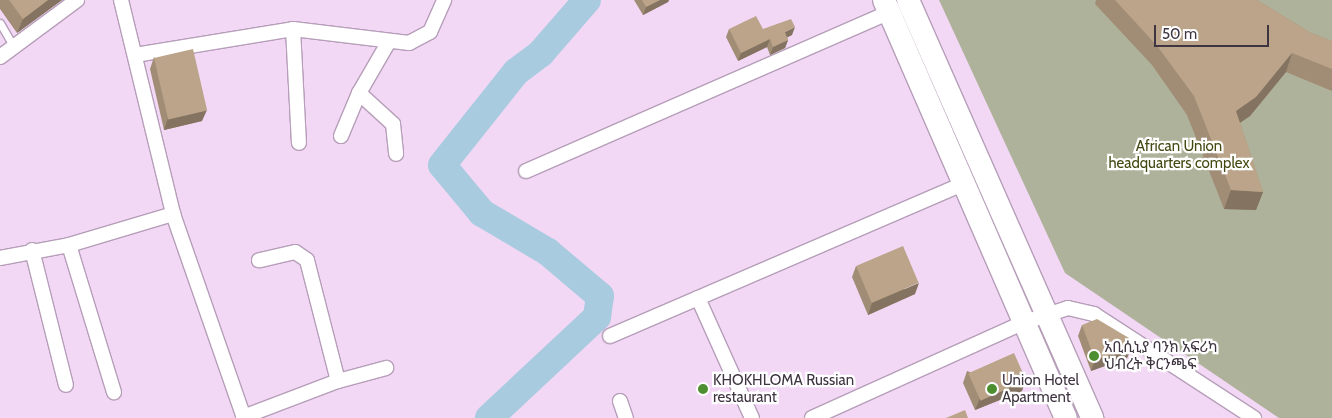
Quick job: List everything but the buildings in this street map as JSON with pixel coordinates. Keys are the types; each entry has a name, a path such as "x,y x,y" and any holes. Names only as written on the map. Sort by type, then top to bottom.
{"main road":[{"path":"898,16 908,0"},
{"path":"898,16 1022,323 1066,418"},
{"path":"898,16 1048,312 1092,418"}],"street":[{"path":"0,57 77,0"},
{"path":"121,0 173,214 244,417 338,381 386,368"},
{"path":"134,55 293,29 388,43 420,39 430,32 444,0"},
{"path":"526,171 898,16"},
{"path":"293,29 299,143"},
{"path":"341,136 359,93 388,43"},
{"path":"359,93 394,124 396,154"},
{"path":"610,336 965,183"},
{"path":"0,258 32,250 69,245 173,214"},
{"path":"69,245 114,392"},
{"path":"32,250 66,385"},
{"path":"258,260 295,252 307,260 338,381"},
{"path":"698,298 752,418"},
{"path":"812,418 1022,323 1048,312 1068,308 1094,314 1254,418"},
{"path":"620,401 626,418"}],"lane":[{"path":"0,23 14,48"}],"green space":[{"name":"African Union headquarters complex","path":"939,0 1332,0 1332,418 1279,418 1065,273"}],"waterway":[{"path":"489,418 597,317 600,296 548,252 482,213 442,165 516,72 541,53 587,0"}],"place":[{"name":"አቢሲኒያ ባንክ አፍሪካ ህብረት ቅርንጫፍ","path":"1094,356"},
{"name":"KHOKHLOMA Russian restaurant","path":"703,389"},
{"name":"Union Hotel Apartment","path":"992,389"}]}
